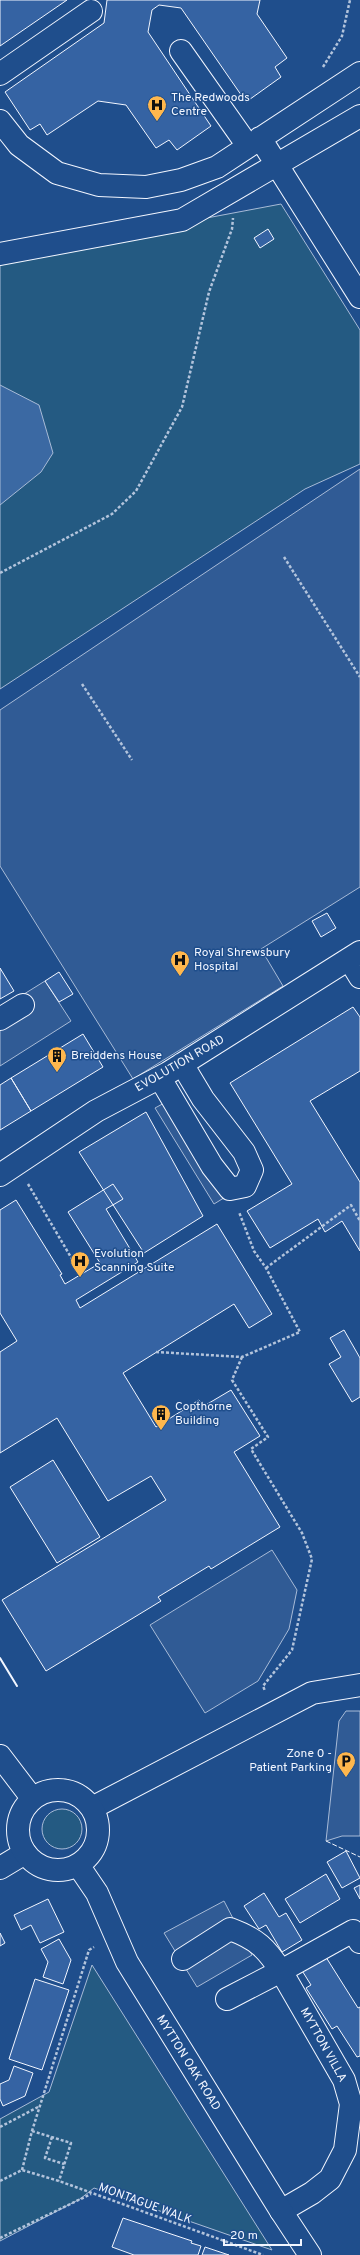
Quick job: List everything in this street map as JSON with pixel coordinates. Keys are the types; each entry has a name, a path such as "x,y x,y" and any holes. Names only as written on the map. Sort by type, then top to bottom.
{"main road":[{"path":"0,74 91,11"},
{"path":"181,50 254,142 276,165 360,297"},
{"path":"0,121 19,145 57,173 99,185 146,187 181,180 218,167 360,73"},
{"path":"0,254 182,220 360,116"},
{"name":"EVOLUTION ROAD","path":"0,1175 96,1111 160,1078 356,962"},
{"path":"0,1019 23,1005"},
{"path":"160,1078 212,1166 230,1189 245,1186 252,1170 244,1152 203,1099 182,1064"},
{"path":"92,1808 312,1693 360,1685"},
{"path":"0,1756 32,1798"},
{"path":"58,1789 77,1794 92,1808 97,1818 97,1839 94,1849 78,1865 67,1869 56,1870 44,1867 25,1853 18,1830 19,1818 32,1798 44,1792 58,1789"},
{"path":"0,1868 25,1853"},
{"name":"MYTTON OAK ROAD","path":"78,1865 97,1893 127,1962 280,2211 310,2255"},
{"name":"MYTTON VILLA","path":"183,1959 230,1929 251,1937 268,1951 344,2080 351,2104 345,2150 330,2179 312,2193 280,2211"},
{"path":"227,1999 353,1931 360,1942"}],"path":[{"path":"322,68 342,36 350,0"},
{"path":"0,573 112,514 136,491 182,408 209,292 232,229 235,189"},
{"path":"284,558 360,677"},
{"path":"82,684 132,760"},
{"path":"26,1180 79,1271"},
{"path":"156,1352 242,1357 300,1332 266,1268 254,1251 230,1189"},
{"path":"266,1268 351,1205 360,1221"},
{"path":"242,1357 232,1380 268,1437 251,1449 302,1533 312,1560 292,1650 262,1686 276,1712"},
{"path":"0,2181 22,2170 32,2131 89,1950 96,1946"},
{"path":"0,2127 40,2105"},
{"path":"32,2131 71,2143 59,2181"},
{"path":"52,2137 45,2158 64,2164"},
{"name":"MONTAGUE WALK","path":"22,2170 59,2181 91,2194 263,2255"},
{"path":"0,2238 91,2194"}],"shaded area":[{"path":"281,204 360,330 360,464 305,489 0,689 0,257"},
{"path":"0,385 39,405 53,453 41,472 0,505"},
{"path":"360,469 360,887 261,949 283,986 133,1079 0,866 0,710"},
{"path":"45,981 71,1021 0,1066 0,1009"},
{"path":"168,1101 227,1196 214,1204 155,1108"},
{"path":"272,1550 297,1590 289,1629 258,1681 205,1713 150,1625"},
{"name":"Zone 0 - Patient Parking","path":"346,1711 360,1711 360,1836 342,1836 326,1841 339,1721"},
{"path":"62,1809 70,1811 76,1815 80,1821 82,1829 80,1837 76,1843 70,1847 62,1849 54,1847 48,1843 44,1837 42,1829 44,1821 48,1815 54,1811"},
{"path":"224,1901 252,1955 197,1987 164,1933"},
{"path":"92,1965 272,2250 94,2188 80,2199 0,2241 0,2119 49,2092"}],"building":[{"path":"0,0 67,0 0,46"},
{"path":"107,0 260,0 257,14 287,58 275,67 281,77 246,102 181,8 159,5 152,10 148,32 211,126 177,150 169,140 156,148 126,105 98,101 47,135 40,124 30,130 5,92 104,23"},
{"path":"268,229 274,239 260,248 254,238"},
{"path":"327,913 336,928 321,937 312,921"},
{"path":"0,968 14,991 0,999"},
{"path":"59,972 73,994 59,1002 45,981"},
{"path":"353,1007 360,1017 360,1071 310,1101 360,1182 360,1251 342,1221 325,1232 318,1219 270,1248 247,1211 292,1184 230,1083"},
{"name":"Breiddens House","path":"83,1034 103,1067 31,1111 11,1078"},
{"path":"11,1078 31,1111 0,1130 0,1085"},
{"path":"146,1112 203,1216 144,1253 79,1152"},
{"name":"Copthorne Building","path":"113,1184 123,1199 106,1209 138,1262 76,1300 80,1308 217,1224 272,1314 249,1328 234,1304 123,1373 156,1427 199,1400 204,1406 231,1390 260,1436 234,1452 280,1527 211,1569 209,1566 158,1597 161,1601 46,1671 2,1600 166,1500 151,1476 108,1501 57,1418 0,1453 0,1352 17,1341 0,1313 0,1210 16,1200 62,1274 60,1275 65,1284 100,1263 68,1212"},
{"path":"344,1330 360,1358 360,1397 352,1402 329,1364 341,1357 330,1338"},
{"path":"53,1460 100,1537 57,1563 10,1487"},
{"path":"346,1851 360,1878 342,1888 327,1862"},
{"path":"326,1874 340,1899 300,1923 285,1899"},
{"path":"360,1885 360,1899 354,1888"},
{"path":"264,1893 279,1917 286,1913 302,1940 282,1952 266,1925 259,1929 244,1906"},
{"path":"48,1899 64,1932 40,1943 31,1925 21,1930 14,1915"},
{"path":"0,1933 5,1943 0,1946"},
{"path":"59,1939 71,1960 63,1984 43,1977 48,1962 41,1949"},
{"path":"324,1954 358,2008 360,2007 360,2056 357,2057 337,2026 332,2029 306,1988 311,1985 301,1969"},
{"path":"35,1979 69,1990 42,2070 9,2059"},
{"path":"14,2066 33,2073 25,2096 3,2106 0,2099 0,2084 9,2080"},
{"path":"123,2218 192,2241 191,2243 201,2246 198,2255 134,2255 112,2247"},
{"path":"205,2247 229,2255 202,2255"}],"fence":[{"path":"326,1841 360,1857"}],"wall":[{"path":"0,1658 17,1686"}],"place":[{"name":"The Redwoods Centre","path":"157,122"},
{"name":"Royal Shrewsbury Hospital","path":"180,977"},
{"name":"Breiddens House","path":"57,1073"},
{"name":"Evolution Scanning Suite","path":"80,1278"},
{"name":"Copthorne Building","path":"161,1431"},
{"name":"Zone 0 - Patient Parking","path":"346,1778"}]}
